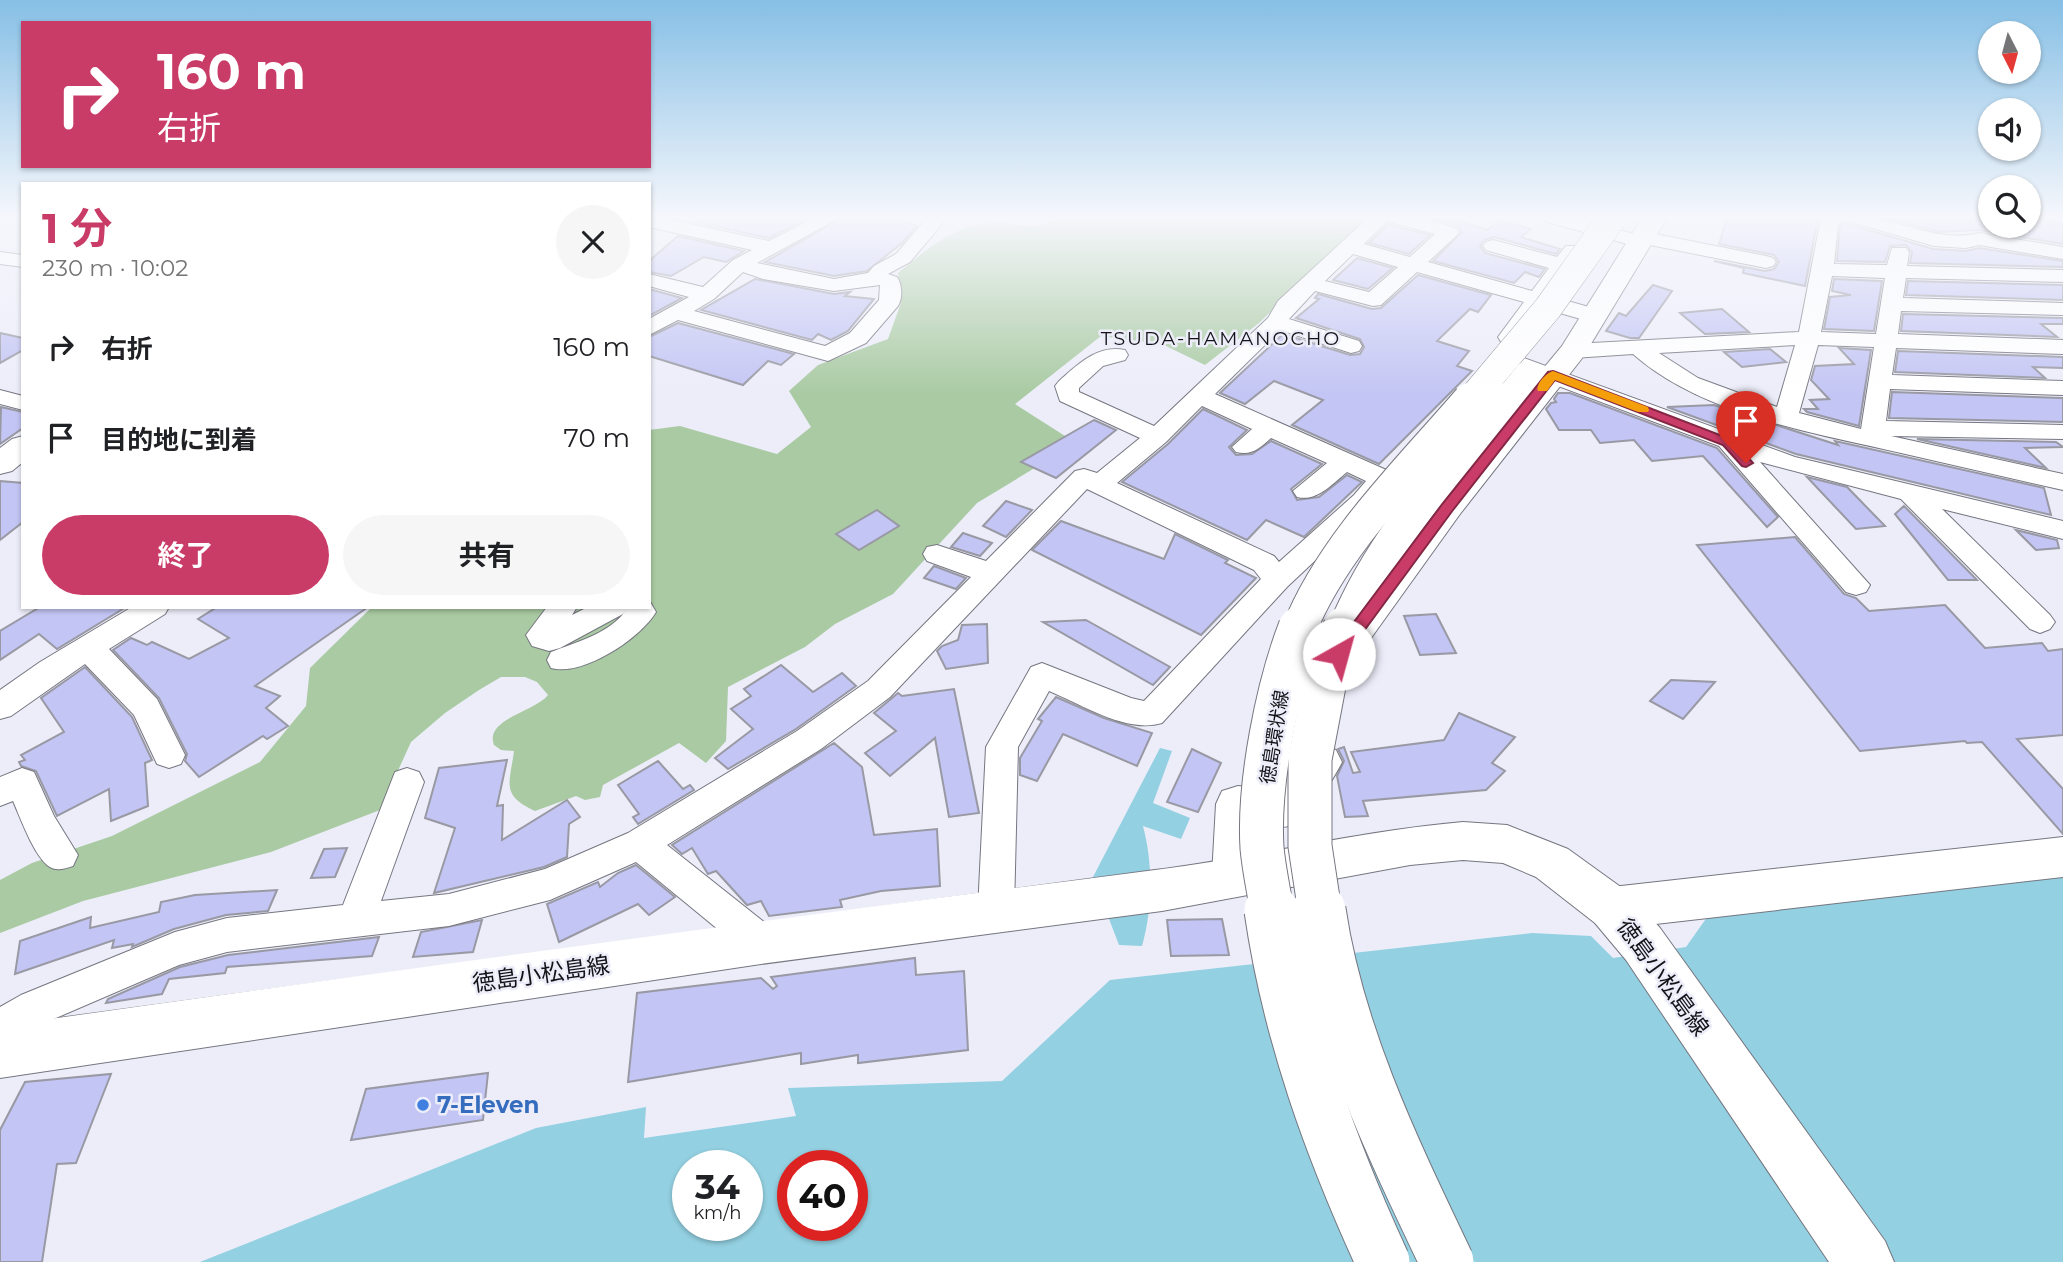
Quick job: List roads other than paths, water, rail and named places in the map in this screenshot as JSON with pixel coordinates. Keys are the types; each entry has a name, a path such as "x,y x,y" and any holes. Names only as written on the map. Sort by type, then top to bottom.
{"main road":[{"name":"徳島環状線","path":"1383,1262 1342,1171 1310,1086 1292,1025 1276,946 1262,842 1266,780 1281,690 1302,619 1334,565 1378,509 1580,277"},
{"name":"徳島環状線","path":"1447,1262 1410,1186 1377,1108 1330,964 1319,912 1308,830 1310,758 1333,652 1359,593 1382,554 1403,523 1561,334 1595,277"},
{"path":"1235,876 1238,804 1284,809 1325,756 1339,654 1448,506 1563,363 1595,316 1608,277"},
{"path":"0,464 21,448"},
{"name":"徳島小松島線","path":"0,1052 761,942 1162,890 1410,846 1463,841 1507,844 1552,863 1584,885 1628,926 1864,1262"},
{"path":"1628,926 2063,857"}],"street":[{"path":"651,327 707,295 726,277"},
{"path":"676,313 828,354 858,338 890,301 890,281 875,278 834,285 786,277"},
{"path":"1099,484 1157,437 1276,322 1286,306 1316,277"},
{"path":"1310,283 1373,300 1399,277"},
{"path":"1453,277 1595,316"},
{"path":"996,910 1002,747 1042,675 1127,710 1151,714 1277,580 1363,501 1450,398 1476,377 1553,277"},
{"path":"1786,417 1810,338 1823,277"},
{"path":"1881,443 1879,382 1894,277"},
{"path":"1946,277 2020,346"},
{"path":"651,281 707,295"},
{"path":"1890,304 2063,309"},
{"path":"1276,322 1351,346"},
{"path":"1563,363 1637,346 1810,338 2063,347"},
{"path":"1978,344 2063,429"},
{"path":"1637,346 1671,383 1706,390 1786,417 1881,443 2060,489"},
{"path":"1495,354 1563,363 1728,442 1787,463 2063,530"},
{"path":"1117,355 1095,361 1067,386 1068,396 1157,437"},
{"path":"1879,382 2063,388"},
{"path":"1199,396 1448,506"},
{"path":"0,397 21,402"},
{"path":"1245,447 1269,427"},
{"path":"1881,443 2063,429"},
{"path":"1728,442 1856,585"},
{"path":"1306,491 1345,461"},
{"path":"0,1028 35,1008 174,949 227,935 449,910 550,884 640,844 809,740 879,689 1084,477 1156,503 1264,563 1277,580"},
{"path":"1911,494 2043,622"},
{"path":"937,554 992,574"},
{"path":"0,707 51,670 152,609"},
{"path":"561,609 544,629 541,635 543,638 549,640 609,609"},
{"path":"562,660 618,636 635,622 641,612 640,609"},
{"path":"89,648 146,708 169,755"},
{"path":"0,792 22,782 40,824 60,855"},
{"path":"356,919 407,782"},
{"path":"640,844 761,942"}],"water":[{"path":"1160,748 1172,751 1153,803 1190,818 1181,839 1143,826 1149,855 1150,886 1146,931 1142,946 1119,945 1093,877"},
{"path":"2063,875 2063,1262 200,1262 536,1128 646,1107 644,1138 796,1116 788,1088 1002,1081 1110,980 1532,933 1591,936 1613,958 1686,947 1710,913"}],"place":[{"name":"7-Eleven","path":"423,1105"}],"district":[{"name":"TSUDA-HAMANOCHO","path":"1221,338"}]}
